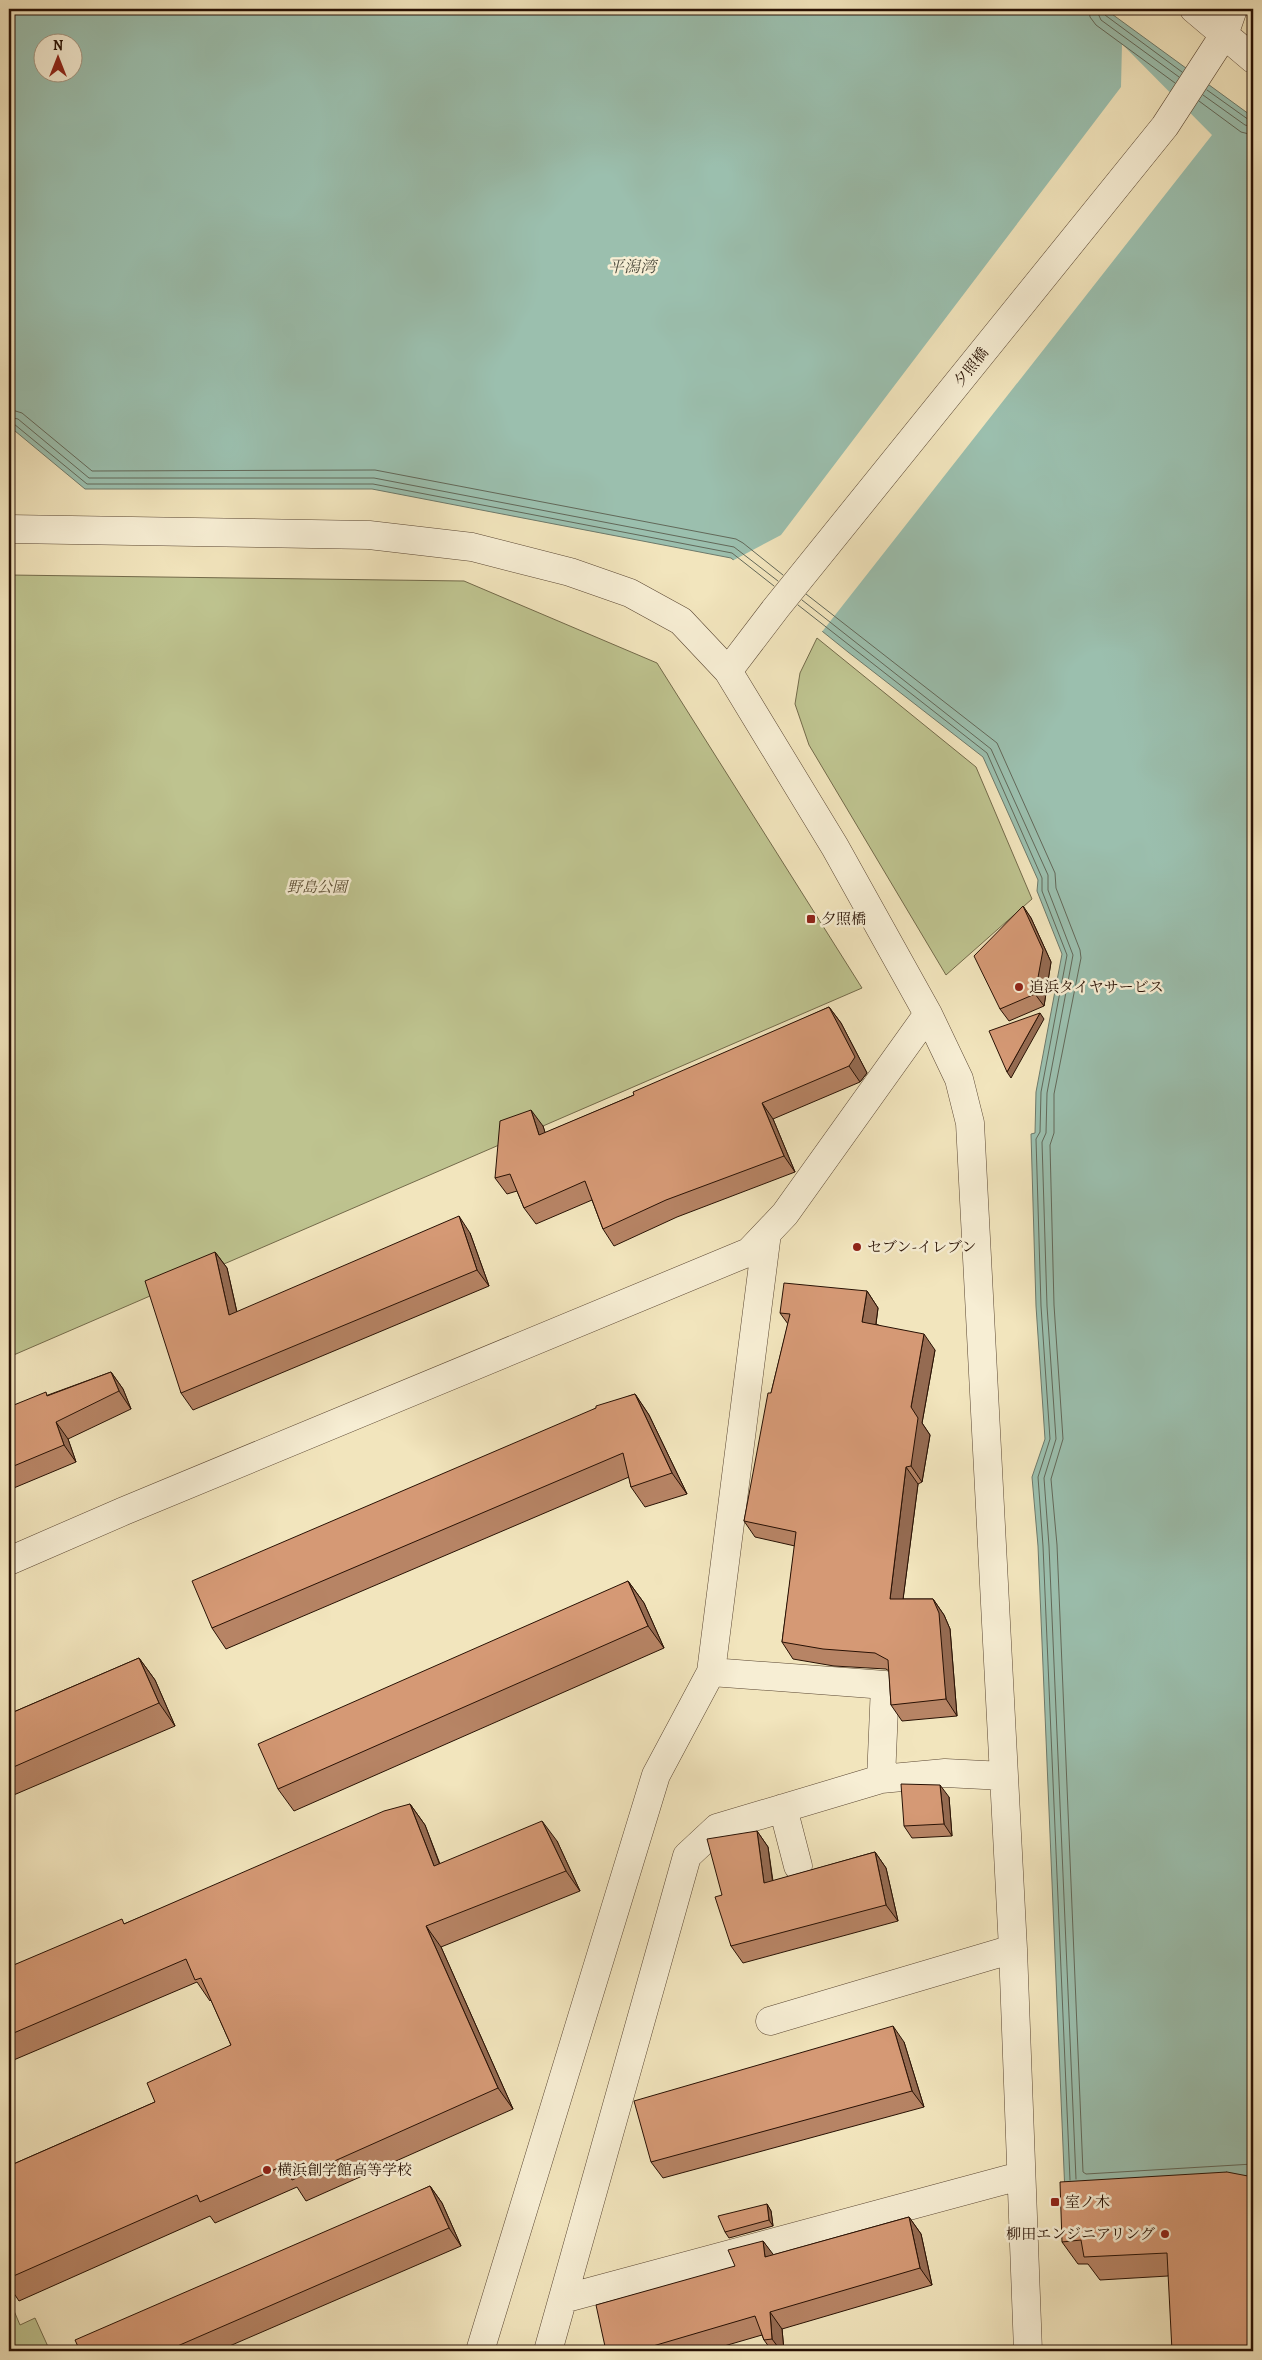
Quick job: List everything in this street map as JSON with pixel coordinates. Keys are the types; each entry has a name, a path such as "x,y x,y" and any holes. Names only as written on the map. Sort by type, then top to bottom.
{"street":[{"path":"1194,9 1253,59"},
{"name":"夕照橋","path":"728,671 776,608 1165,126 1224,35 1233,9"},
{"path":"9,528 369,535 472,547 570,572 630,593 681,621 728,671 834,847 928,1014 959,1079 970,1122 1014,1949 1020,2176 1028,2351"},
{"path":"9,1561 124,1511 587,1321 749,1252 785,1214 928,1014"},
{"path":"480,2351 656,1775 711,1672 767,1233"},
{"path":"711,1672 885,1685 881,1779"},
{"path":"548,2351 687,1856 717,1828 881,1779 945,1773 1004,1776"},
{"path":"783,1808 798,1866"},
{"path":"770,2021 1014,1949"},
{"path":"563,2299 1020,2176"}],"green space":[{"name":"野島公園","path":"9,575 464,581 657,663 862,988 9,1357"},
{"path":"817,638 976,767 1032,899 946,975 809,745 795,704 800,673"},
{"path":"9,2299 20,2325 35,2318 50,2351 9,2351"}],"water":[{"name":"平潟湾","path":"9,9 1105,9 1253,117 1253,2183 1065,2194 1038,1546 1032,1477 1045,1439 1036,1306 1031,1134 1035,1133 1036,1092 1062,954 1037,891 1038,880 983,757 731,558 372,489 85,489 9,426"}],"pier":[{"path":"1122,44 1212,135 821,633 732,561 781,535 1121,87"}],"building":[{"name":"追浜タイヤサービス","path":"1023,906 1043,950 1035,994 1000,1009 974,956"},
{"path":"829,1007 855,1057 849,1066 762,1103 784,1156 666,1200 603,1229 585,1181 524,1208 510,1174 495,1178 500,1121 531,1110 539,1135 634,1095 633,1092"},
{"path":"1040,1013 1007,1072 989,1031"},
{"path":"459,1216 477,1270 181,1393 145,1281 215,1252 229,1315"},
{"path":"784,1283 867,1291 862,1322 924,1334 911,1407 918,1418 911,1466 906,1467 890,1599 933,1599 939,1613 946,1699 891,1705 888,1660 875,1653 823,1649 782,1642 796,1532 744,1521 768,1393 771,1393 790,1314 780,1313"},
{"path":"111,1372 119,1391 56,1422 64,1445 9,1468 9,1407 46,1392 47,1396"},
{"path":"635,1394 672,1473 631,1487 623,1453 212,1628 192,1581 596,1408 596,1406"},
{"path":"628,1581 648,1626 278,1789 258,1744"},
{"path":"139,1658 159,1703 9,1769 9,1714"},
{"path":"901,1784 940,1785 944,1824 904,1826"},
{"path":"410,1804 434,1866 542,1821 566,1871 426,1926 498,2088 292,2180 285,2165 200,2202 197,2195 9,2278 9,2166 155,2102 147,2083 231,2045 201,1978 195,1980 186,1959 9,2035 9,1967 122,1919 124,1924 384,1811"},
{"path":"757,1831 764,1883 875,1852 886,1905 731,1946 715,1897 722,1895 707,1839"},
{"path":"893,2026 912,2091 651,2162 634,2101"},
{"path":"1227,2172 1253,2177 1253,2351 1172,2351 1167,2253 1084,2257 1081,2240 1062,2242 1060,2182"},
{"path":"430,2186 449,2228 166,2351 80,2351 75,2340"},
{"path":"767,2204 769,2220 725,2232 718,2216"},
{"path":"909,2217 920,2268 770,2312 772,2339 764,2340 755,2316 636,2351 606,2351 596,2305 735,2266 728,2250 763,2241 765,2257"}],"place":[{"name":"夕照橋","path":"811,919"},
{"name":"追浜タイヤサービス","path":"1019,987"},
{"name":"セブン-イレブン","path":"857,1247"},
{"name":"横浜創学館高等学校","path":"267,2170"},
{"name":"室ノ木","path":"1055,2202"},
{"name":"柳田エンジニアリング","path":"1165,2234"}]}
